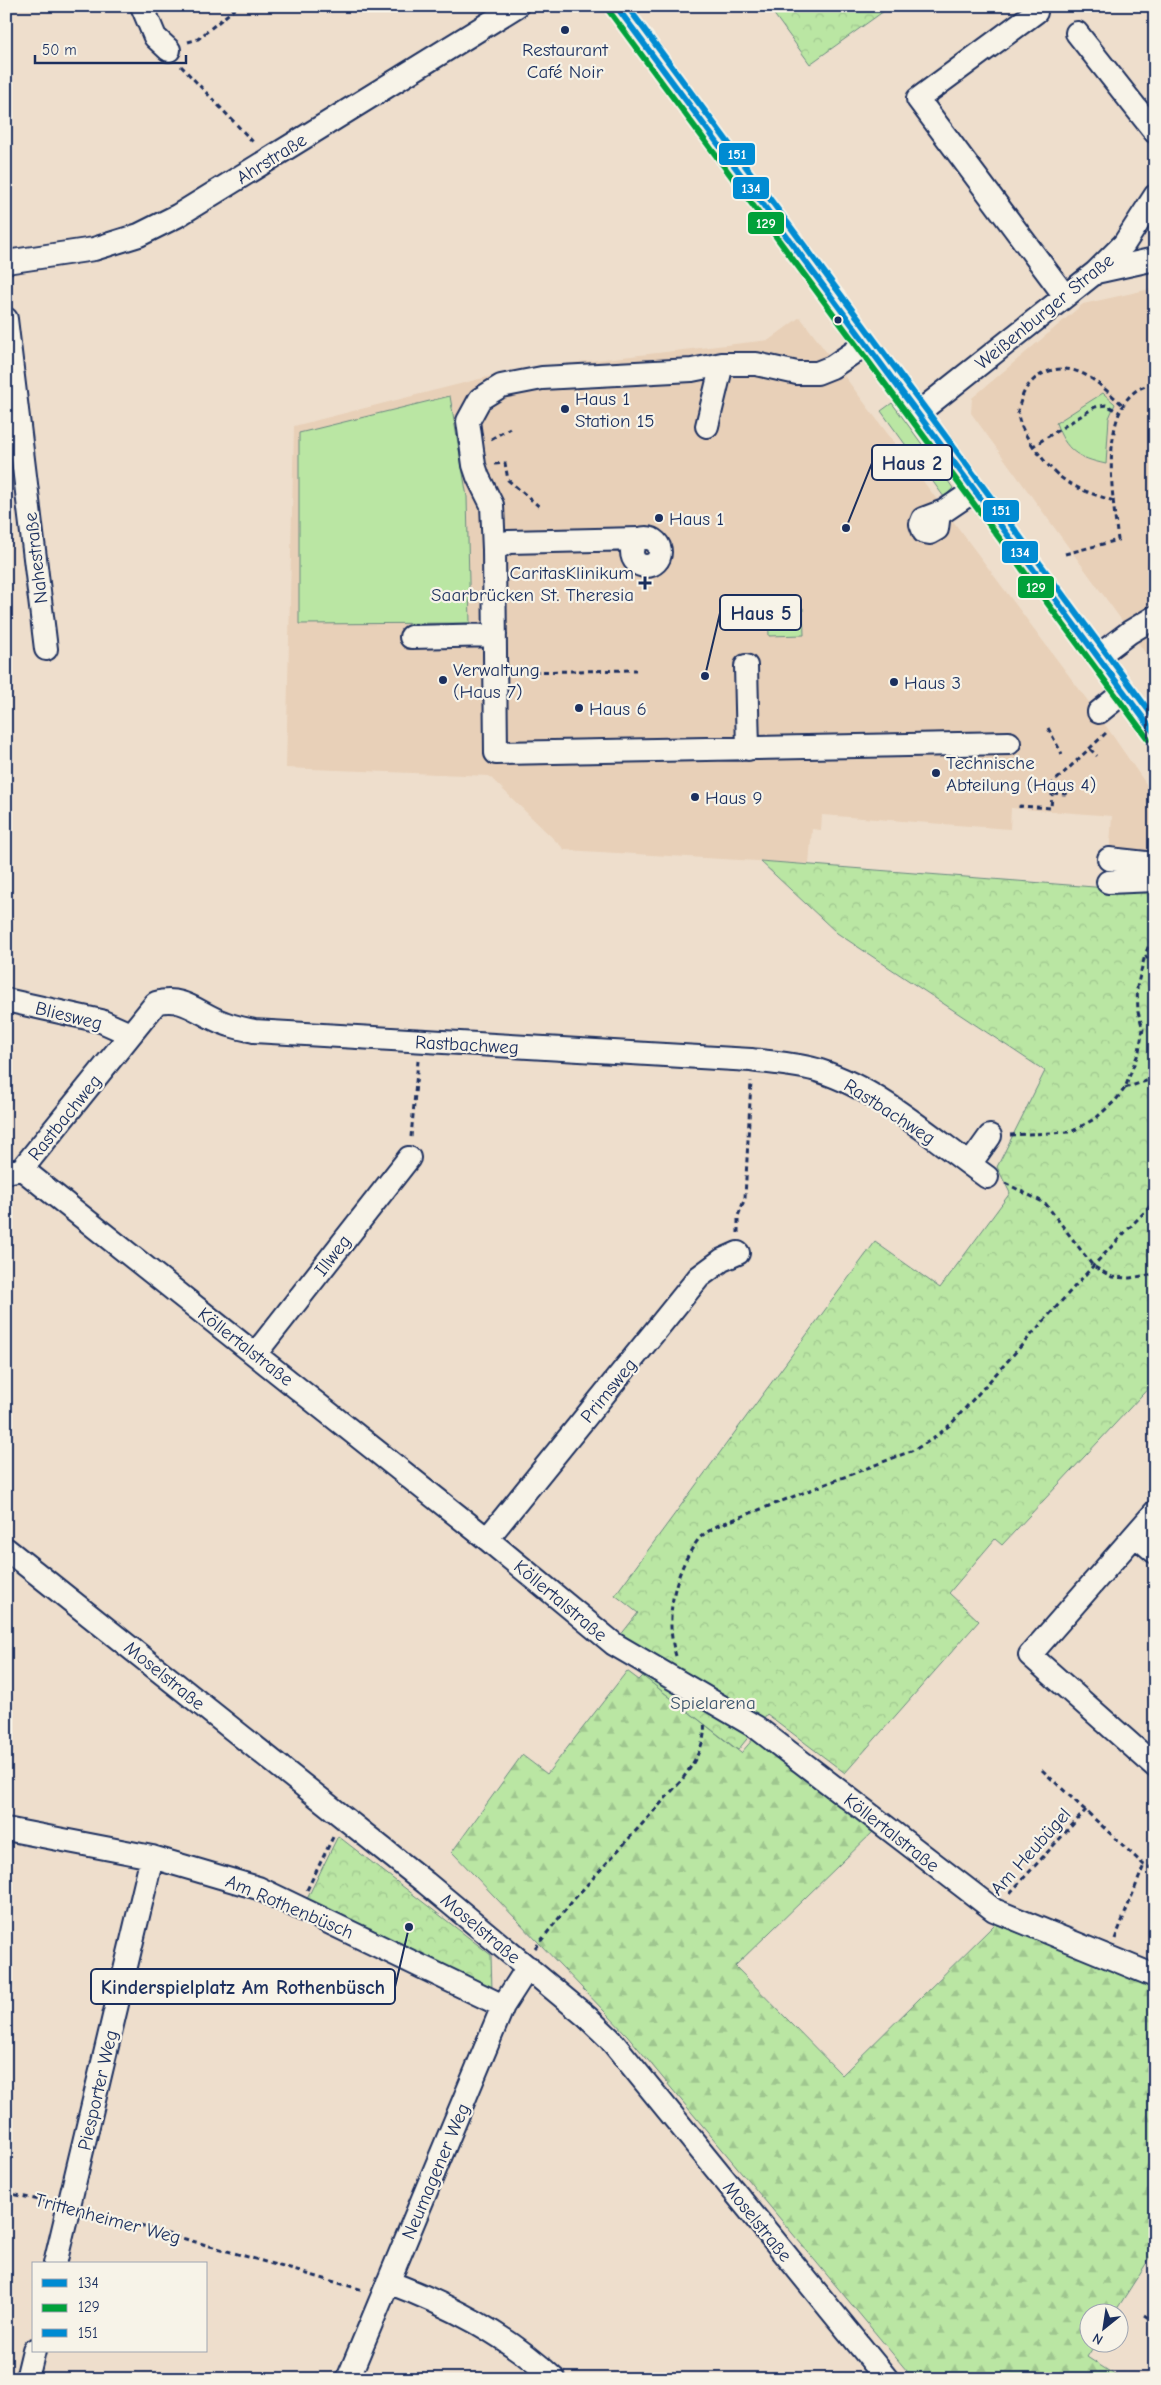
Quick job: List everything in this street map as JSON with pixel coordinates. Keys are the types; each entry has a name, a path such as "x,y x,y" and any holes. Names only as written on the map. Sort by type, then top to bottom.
{"street":[{"path":"142,6 155,37 169,50"},
{"name":"Ahrstraße","path":"6,262 94,249 139,235 177,216 517,6"},
{"path":"616,6 1155,734"},
{"path":"1036,12 918,99 1065,296"},
{"path":"1077,33 1155,132"},
{"name":"Weißenburger Straße","path":"918,413 1096,272 1124,244 1155,196"},
{"path":"1096,272 1155,259"},
{"name":"Nahestraße","path":"6,319 46,649"},
{"path":"866,344 832,368 817,373 797,373 756,364 722,364 692,370 542,378 501,386 480,399 468,422 474,465 492,505 496,753 1009,743"},
{"path":"707,426 722,364"},
{"path":"939,518 975,490"},
{"path":"494,550 508,542 629,543"},
{"path":"1098,656 1124,635 1155,617"},
{"path":"411,637 495,635"},
{"path":"746,666 748,749"},
{"path":"1105,720 1124,692"},
{"path":"1109,859 1149,872"},
{"path":"1108,882 1149,872"},
{"name":"Rastbachweg","path":"14,1170 156,1003 169,999 182,1003 224,1024 254,1031 752,1060 818,1070 846,1080 875,1097 979,1170"},
{"name":"Bliesweg","path":"6,1000 101,1022 130,1034"},
{"path":"979,1170 990,1136"},
{"name":"Illweg","path":"256,1353 409,1158"},
{"name":"Köllertalstraße","path":"14,1170 256,1353 488,1539 614,1644 756,1727 994,1910 1155,1976"},
{"name":"Primsweg","path":"488,1539 700,1277 722,1260 738,1253"},
{"path":"1155,1512 1030,1655 1155,1766"},
{"path":"1135,1535 1155,1552"},
{"name":"Moselstraße","path":"6,1549 426,1883 530,1960 610,2039 886,2379"},
{"name":"Am Rothenbüsch","path":"6,1829 152,1857 258,1888 299,1906 504,2006"},
{"name":"Piesporter Weg","path":"55,2262 152,1857"},
{"name":"Neumagener Weg","path":"348,2379 504,2006 530,1960"},
{"path":"385,2289 452,2308 500,2336 554,2379"},
{"path":"27,2379 34,2352"}],"path":[{"path":"238,6 198,39 169,50 184,71 253,141 267,160"},
{"path":"1114,501 1064,482 1048,467 1033,446 1024,432 1018,413 1024,389 1036,376 1057,369 1074,370 1095,381 1123,405"},
{"path":"1065,554 1118,540 1112,453 1115,425 1123,405 1137,390 1155,383"},
{"path":"1033,446 1095,407 1106,405 1119,412"},
{"path":"474,465 505,463 508,480 541,508"},
{"path":"496,672 636,670"},
{"path":"1020,808 1020,806 1051,808 1053,783 1090,749 1105,720"},
{"path":"1048,728 1062,754"},
{"path":"1090,749 1097,756"},
{"path":"1052,793 1065,794 1068,791"},
{"path":"1029,1134 1071,1132 1096,1118 1126,1088 1140,1050 1144,1029 1138,1012 1137,987 1145,955 1155,930"},
{"path":"1145,955 1155,968"},
{"path":"409,1158 421,1041"},
{"path":"738,1253 738,1216 745,1198 748,1165 752,1060"},
{"path":"1126,1088 1155,1078"},
{"path":"979,1170 1045,1202 1093,1266 1112,1277 1130,1278 1155,1274"},
{"path":"670,1638 675,1587 699,1538 717,1526 914,1450 933,1439 951,1424 1093,1266 1155,1201"},
{"path":"530,1960 575,1898 681,1780 696,1760 704,1724"},
{"path":"1042,1770 1144,1865 1155,1869"},
{"name":"Am Heubügel","path":"994,1910 1086,1810"},
{"path":"299,1906 337,1830"},
{"path":"1107,1957 1144,1865"},
{"name":"Trittenheimer Weg","path":"6,2193 69,2206 385,2289"},
{"path":"1144,2315 1155,2322"}],"shaded area":[{"path":"1155,288 1155,662 1152,662 971,413 972,398 1083,304"},
{"name":"CaritasKlinikum Saarbrücken St. Theresia","path":"800,317 1097,713 1155,797 1155,889 1145,893 1107,888 1112,816 1011,808 1010,829 822,815 821,830 812,829 809,864 565,850 489,776 286,768 294,426 519,369 769,340"}],"green space":[{"path":"768,6 891,6 810,64"},
{"path":"1103,393 1115,404 1109,418 1106,464 1088,459 1074,452 1064,440 1056,423"},
{"path":"450,396 467,497 470,623 299,624 299,433"},
{"path":"892,403 924,447 913,455 881,411"},
{"path":"931,457 953,488 944,497 921,465"},
{"path":"803,608 804,635 769,636 768,609"},
{"name":"Spielarena","path":"760,861 1107,888 1145,893 1155,889 1155,1381 1002,1545 995,1539 949,1593 979,1621 845,1773 767,1714 738,1750 609,1650 638,1613 615,1595 875,1242 940,1288 1010,1193 997,1167 1045,1071 837,933"},
{"path":"627,1671 639,1680 643,1676 741,1753 754,1738 875,1830 735,1966 842,2075 995,1924 1155,1986 1155,2250 1121,2302 1078,2302 1078,2352 1090,2352 1087,2357 1121,2379 919,2379 915,2374 912,2377 627,2035 452,1852 522,1755 547,1774"},
{"path":"338,1836 491,1955 492,1991 307,1899"}],"transit line":[{"name":"134","path":"616,6 1155,734"},
{"name":"151","path":"627,6 1155,719"},
{"name":"129","path":"609,11 1148,739"}],"place":[{"name":"Restaurant Café Noir","path":"565,30"},
{"name":"Haus 1 Station 15","path":"565,409"},
{"name":"Haus 1","path":"659,518"},
{"name":"Haus 2","path":"846,528"},
{"name":"CaritasKlinikum Saarbrücken St. Theresia","path":"645,583"},
{"name":"Haus 5","path":"705,676"},
{"name":"Verwaltung (Haus 7)","path":"443,680"},
{"name":"Haus 3","path":"894,682"},
{"name":"Haus 6","path":"579,708"},
{"name":"Technische Abteilung (Haus 4)","path":"936,773"},
{"name":"Haus 9","path":"695,797"},
{"name":"Kinderspielplatz Am Rothenbüsch","path":"409,1927"}]}
